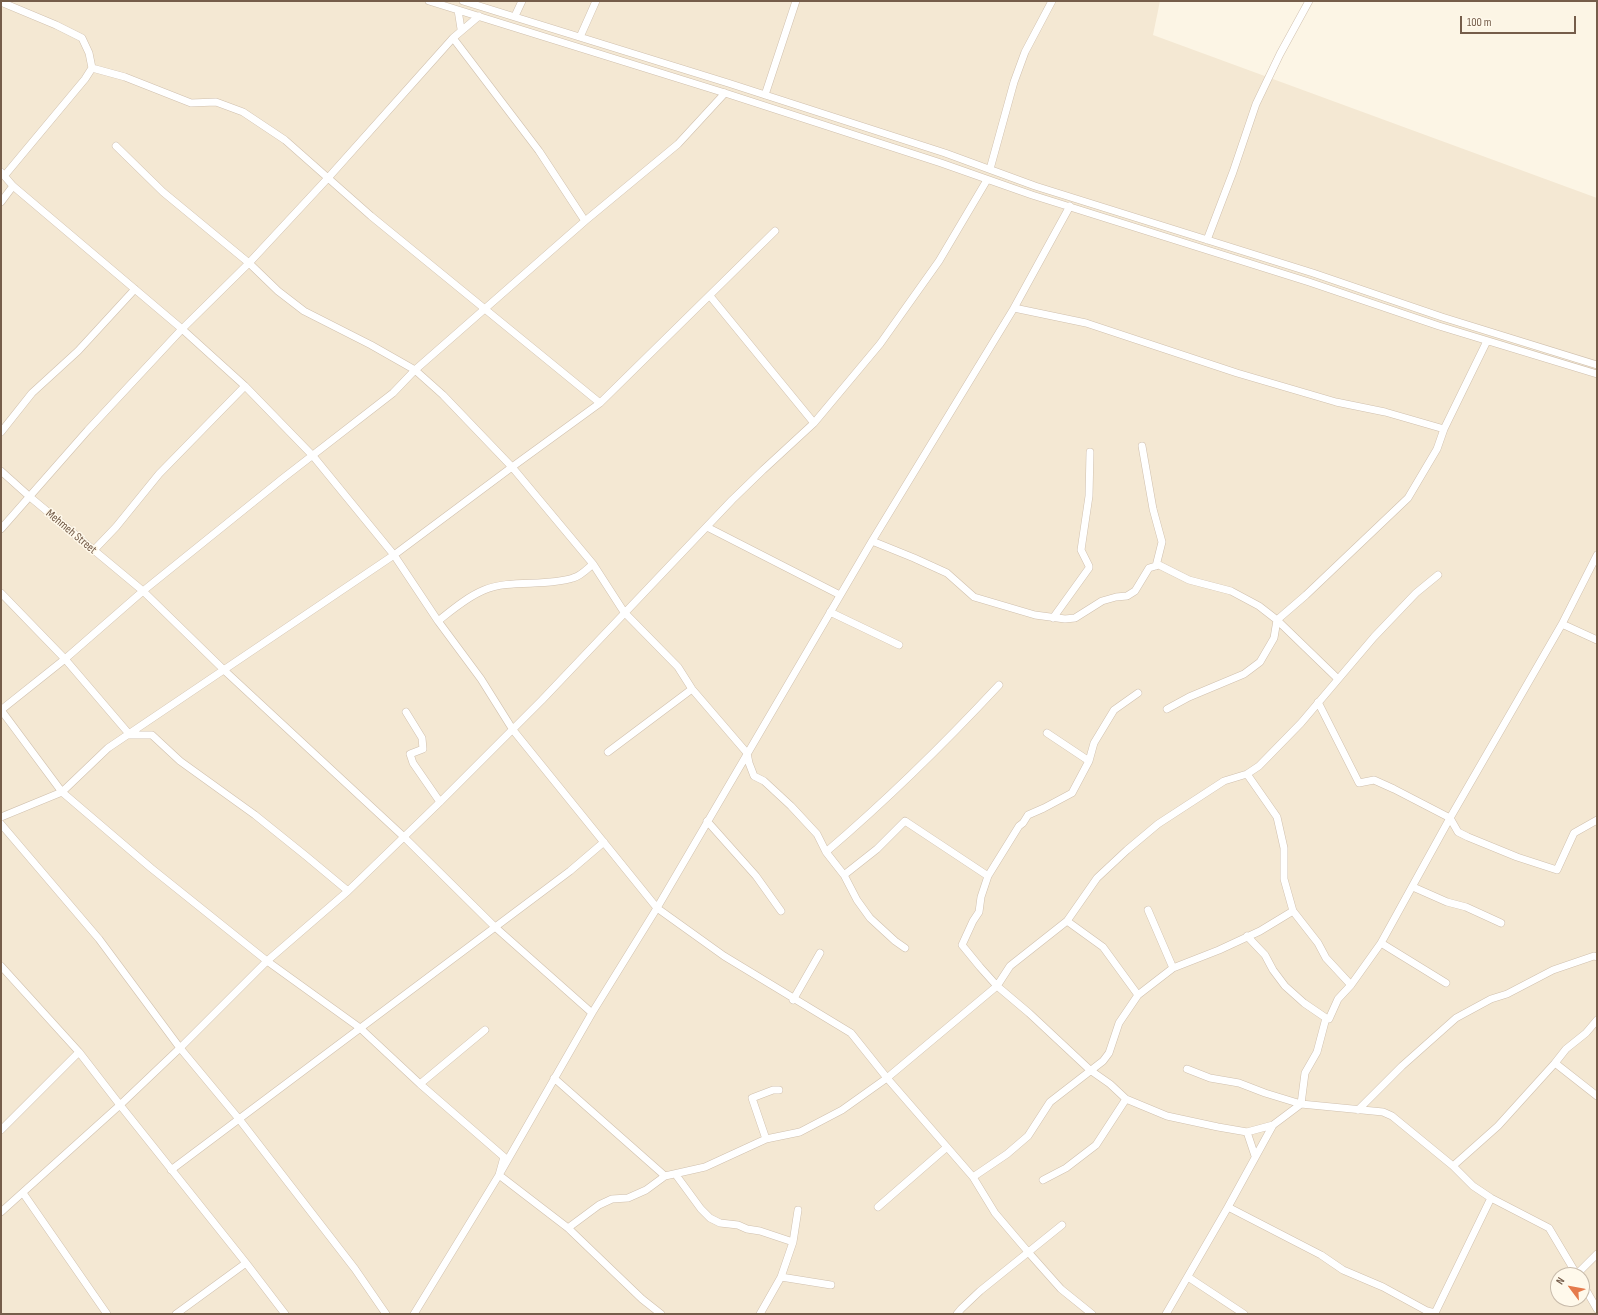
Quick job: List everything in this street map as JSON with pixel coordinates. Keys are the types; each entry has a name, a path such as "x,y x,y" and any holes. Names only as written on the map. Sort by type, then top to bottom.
{"street":[{"path":"429,1 725,93 941,163 987,180 1309,282 1487,341 1597,374"},
{"path":"463,1 580,36 945,153 1035,186 1313,273 1442,317 1597,365"},
{"path":"515,16 522,1"},
{"path":"580,36 596,1"},
{"path":"764,95 796,1"},
{"path":"990,169 1014,82 1025,52 1052,1"},
{"path":"1206,240 1233,172 1256,104 1280,54 1309,1"},
{"path":"1,2 56,25 82,38 89,53 92,68 3,173 13,186 182,329 245,386 313,456 394,555 438,621 481,679 513,730 657,908 724,956 793,1000 851,1033 887,1078 973,1177 995,1213 1029,1253 1061,1289 1092,1314"},
{"path":"458,10 462,29"},
{"path":"1,529 88,430 182,329 249,263 328,178 453,38 479,16"},
{"path":"453,38 538,151 585,221"},
{"path":"92,68 125,77 191,103 216,102 243,112 285,140 372,216 600,403"},
{"path":"499,1175 504,1157 420,1084 360,1028 267,961 151,868 62,792 1,710 65,659 143,591 393,393 415,370 585,221 678,144 725,93"},
{"path":"116,146 163,192 249,263 278,291 304,310 415,370 443,395 512,467 593,564 624,612 678,667 692,689 747,753 748,763 754,776 764,781 791,806 817,834 826,852 844,875 857,900 870,918 905,948"},
{"path":"941,163 945,153"},
{"path":"1,1212 120,1105 180,1048 267,961 348,891 404,837 513,730 624,612 763,470 814,423 880,344 939,261 987,180"},
{"path":"1,202 13,186"},
{"path":"414,1314 499,1175 592,1013 657,908 872,541 1014,308 1070,206"},
{"path":"1,817 62,792 108,748 130,735 225,671 394,555 600,403 775,231"},
{"path":"1,432 32,393 78,351 135,289"},
{"path":"710,296 814,423"},
{"path":"1014,308 1086,323 1237,373 1336,402 1385,412 1444,429"},
{"path":"1167,709 1189,697 1253,669 1260,662 1274,638 1277,620 1306,595 1408,498 1436,449 1444,429 1487,341"},
{"path":"94,550 116,527 160,474 245,386"},
{"path":"1142,446 1152,509 1162,542 1156,566"},
{"path":"1053,618 1089,568 1081,550 1089,496 1090,452"},
{"name":"Mehmeh Street","path":"1,471 143,591 225,671 404,837 495,927 592,1013"},
{"path":"707,527 840,596"},
{"path":"872,541 914,558 947,574 974,597 1053,618 1075,618 1102,601 1127,596 1135,591 1149,568 1159,565 1189,580 1231,591 1259,606 1277,620 1338,679"},
{"path":"1326,1018 1329,1019 1338,999 1351,985 1381,943 1450,818 1562,624 1597,555"},
{"path":"438,621 462,602 484,590 501,586 535,584 572,579 593,564"},
{"path":"568,1228 599,1205 612,1200 628,1198 646,1190 665,1176 676,1175 704,1167 766,1140 800,1132 842,1110 887,1078 997,986 1010,966 1067,921 1097,878 1158,824 1224,781 1247,774 1259,766 1288,736 1374,637 1416,593 1438,575"},
{"path":"1,593 65,659 130,735 152,735 180,761 295,847 348,891"},
{"path":"830,612 899,645"},
{"path":"1562,624 1597,640"},
{"path":"826,852 869,816 931,756 998,685"},
{"path":"608,752 692,689"},
{"path":"1138,692 1114,710 1094,743 1089,761 1072,793 1044,808 1028,814 988,876 981,897 979,912 973,921 962,945 968,950 980,967 997,986 1090,1070 1110,1084 1126,1099 1167,1116 1218,1127 1247,1132 1273,1125 1301,1104 1305,1073 1317,1052 1326,1018"},
{"path":"1318,702 1360,783 1374,780 1394,789 1450,818 1458,832 1468,837 1517,857 1557,870 1574,833 1597,820"},
{"path":"406,712 422,738 423,749 410,754 411,758 440,802"},
{"path":"1047,733 1089,761"},
{"path":"1247,774 1277,817 1284,848 1284,879 1293,911 1318,942 1326,958 1351,985"},
{"path":"707,821 756,876 781,911"},
{"path":"844,875 877,849 905,821 988,876"},
{"path":"1,824 99,939 180,1048 239,1119 355,1270 386,1314"},
{"path":"171,1170 570,871 604,842"},
{"path":"1413,887 1447,902 1466,907 1501,923"},
{"path":"1148,910 1173,968"},
{"path":"973,1177 1007,1154 1028,1136 1050,1102 1103,1061 1109,1053 1119,1023 1138,995 1173,968 1219,950 1260,931 1293,911"},
{"path":"1067,921 1103,947 1138,995"},
{"path":"1247,936 1264,955 1285,986 1304,1004 1326,1018"},
{"path":"1381,943 1446,983"},
{"path":"793,1000 820,953"},
{"path":"1358,1110 1397,1071 1456,1018 1491,999 1506,994 1553,970 1594,956 1597,957"},
{"path":"1,966 79,1052 285,1314"},
{"path":"1453,1166 1498,1126 1566,1049 1586,1033 1597,1020"},
{"path":"420,1084 485,1030"},
{"path":"1,1130 79,1052"},
{"path":"1555,1063 1597,1096"},
{"path":"1187,1069 1210,1078 1239,1083 1301,1104 1383,1112 1392,1116 1453,1166 1473,1186 1491,1198 1548,1228 1573,1267"},
{"path":"554,1078 665,1176"},
{"path":"766,1140 752,1098 773,1090 779,1090"},
{"path":"1044,1180 1066,1168 1096,1145 1126,1099"},
{"path":"1166,1314 1228,1207 1273,1125"},
{"path":"1247,1132 1255,1156"},
{"path":"878,1207 948,1147"},
{"path":"499,1175 568,1228 642,1299 661,1314"},
{"path":"676,1175 701,1210 710,1218 720,1223 738,1225 747,1229 760,1230 793,1242"},
{"path":"23,1193 108,1314"},
{"path":"1228,1207 1320,1255 1343,1270 1383,1287 1427,1311 1435,1313 1491,1198"},
{"path":"760,1314 781,1277 793,1242 798,1210"},
{"path":"958,1314 980,1291 1062,1225"},
{"path":"1584,1267 1597,1254"},
{"path":"176,1314 246,1263"},
{"path":"1188,1276 1244,1314"},
{"path":"781,1277 831,1285"},
{"path":"1590,1297 1597,1309"}],"shaded area":[{"path":"1,1 1160,1 1153,35 1597,198 1597,1314 1,1314"}]}
